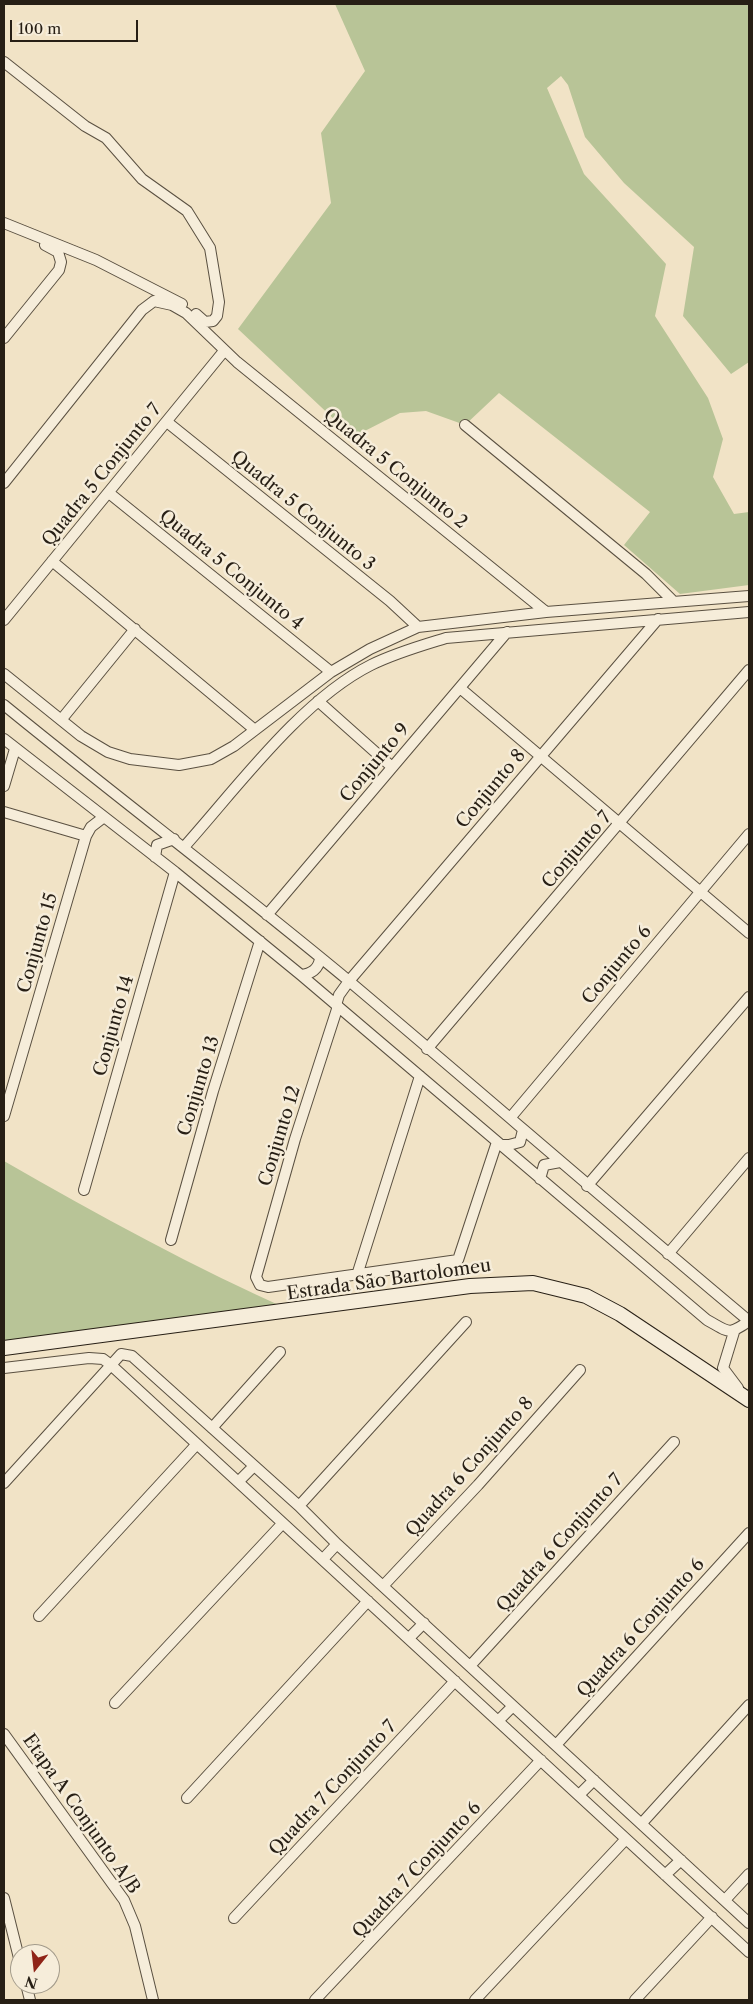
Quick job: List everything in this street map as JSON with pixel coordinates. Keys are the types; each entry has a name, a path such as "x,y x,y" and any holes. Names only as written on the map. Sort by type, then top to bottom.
{"street":[{"path":"4,62 86,126 106,138 142,180 187,211 210,248 218,288 214,321 206,322 159,291 96,260 4,223"},
{"path":"4,229 55,250 61,262 59,270 4,338"},
{"name":"Quadra 5 Conjunto 2","path":"4,483 142,310 154,301 172,306 186,314 224,351 546,612"},
{"name":"Quadra 5 Conjunto 7","path":"4,620 224,351"},
{"name":"Quadra 5 Conjunto 3","path":"167,422 390,602 418,627"},
{"path":"465,425 646,574 673,601"},
{"name":"Quadra 5 Conjunto 4","path":"109,493 331,672"},
{"path":"52,561 255,730"},
{"path":"4,674 81,736 108,752 130,759 179,765 211,758 234,746 331,672 370,649 418,627 546,612 749,596"},
{"path":"184,847 264,756 318,701 370,666 403,651 446,638 749,612"},
{"name":"Conjunto 8","path":"337,1005 339,995 349,981 658,619"},
{"path":"61,720 135,629"},
{"name":"Conjunto 9","path":"267,915 507,632"},
{"name":"Conjunto 7","path":"428,1049 621,824 749,670"},
{"path":"460,688 749,933"},
{"path":"318,701 392,768"},
{"path":"4,705 174,839 349,981 511,1117 523,1130 587,1186 749,1321 732,1332 714,1377"},
{"path":"4,739 175,872 260,941 707,1320 732,1332"},
{"path":"4,786 15,749"},
{"path":"4,812 86,836 91,827 104,817"},
{"name":"Conjunto 6","path":"511,1117 749,834"},
{"name":"Conjunto 15","path":"4,1116 86,836"},
{"path":"155,857 157,845 174,839"},
{"name":"Conjunto 14","path":"84,1190 175,872"},
{"name":"Conjunto 13","path":"171,1240 213,1091 260,941"},
{"path":"301,975 308,974 315,969 320,958"},
{"path":"587,1186 749,997"},
{"name":"Conjunto 12","path":"337,1005 295,1139 256,1277 260,1285 268,1287 358,1272"},
{"path":"420,1076 358,1272 458,1260 499,1143"},
{"path":"499,1143 509,1145 520,1142 523,1130"},
{"path":"668,1254 749,1158"},
{"path":"540,1178 544,1165 560,1162"},
{"name":"Estrada São Bartolomeu","path":"4,1348 470,1286 534,1283 571,1291 602,1304 748,1399"},
{"path":"299,1506 466,1322"},
{"path":"732,1332 723,1368 748,1399"},
{"path":"212,1428 280,1352"},
{"path":"4,1483 121,1354 132,1356 299,1506 337,1544 749,1923"},
{"path":"4,1368 89,1358 103,1359 111,1364 282,1524 323,1559 540,1760 580,1794 749,1952"},
{"name":"Quadra 6 Conjunto 8","path":"383,1586 478,1485 580,1370"},
{"name":"Quadra 6 Conjunto 7","path":"470,1666 674,1442"},
{"path":"38,1616 198,1444"},
{"path":"238,1482 254,1466"},
{"path":"116,1703 282,1524"},
{"name":"Quadra 6 Conjunto 6","path":"556,1745 749,1533"},
{"path":"323,1559 337,1544"},
{"path":"187,1798 368,1601"},
{"path":"408,1638 424,1623"},
{"name":"Quadra 7 Conjunto 7","path":"234,1918 455,1681"},
{"path":"642,1823 749,1705"},
{"path":"498,1720 513,1706"},
{"name":"Etapa A Conjunto A/B","path":"4,1734 124,1900 135,1926 152,2000"},
{"name":"Quadra 7 Conjunto 6","path":"315,2000 540,1760"},
{"path":"580,1794 594,1780"},
{"path":"475,2000 626,1839"},
{"path":"665,1875 681,1860"},
{"path":"725,1900 749,1874"},
{"path":"4,1898 16,1944"},
{"path":"635,2000 712,1917"}],"green space":[{"path":"335,4 749,4 749,362 731,374 683,316 694,247 624,183 585,137 568,85 561,76 547,88 584,174 666,264 655,316 708,398 723,439 713,477 734,514 749,512 749,585 680,594 624,545 650,512 499,393 465,425 426,411 400,413 353,437 238,329 331,203 321,133 365,71"},
{"path":"4,1161 147,1240 294,1312 4,1350"}]}
